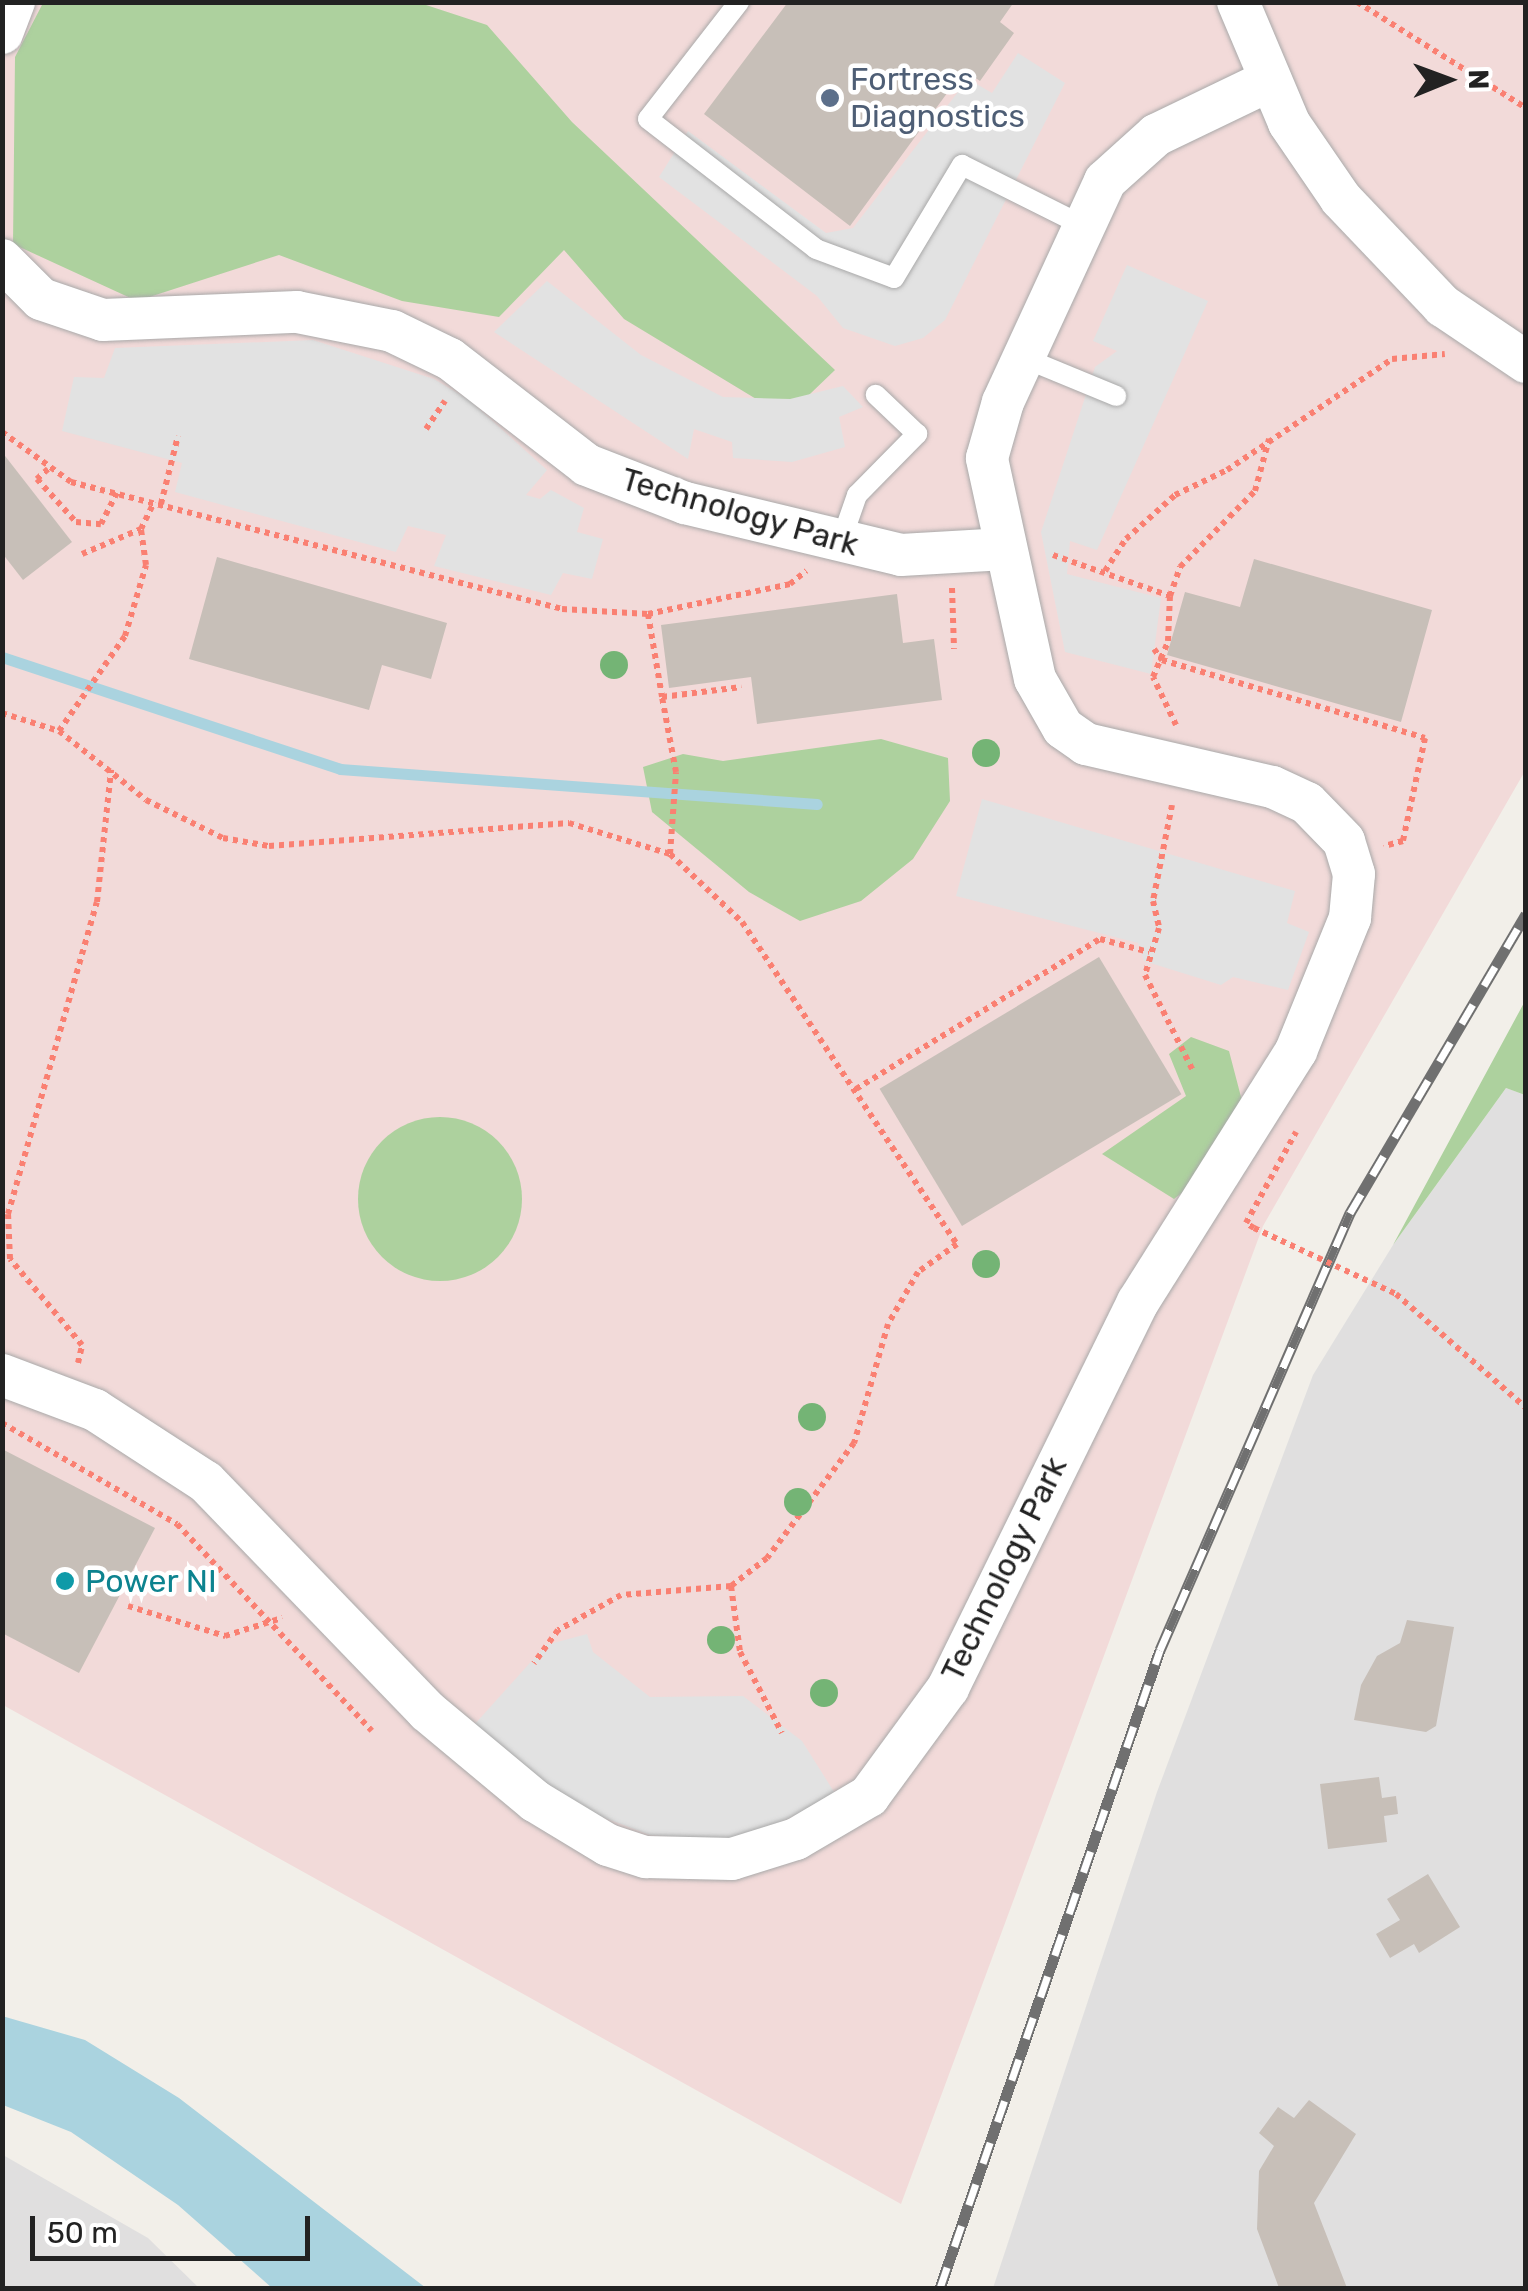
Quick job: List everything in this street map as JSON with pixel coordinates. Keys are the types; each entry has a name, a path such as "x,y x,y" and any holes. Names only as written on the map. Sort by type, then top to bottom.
{"street":[{"path":"2,33 14,2"},
{"path":"1238,2 1268,81 1370,233 1443,306 1513,356"},
{"path":"1268,81 1134,152 1080,224 1022,358 988,458 1035,679 1063,728 1086,744 1307,803 1334,826 1349,856"},
{"name":"Technology Park","path":"2,260 41,299 103,320 297,312 392,332 450,360 563,449 624,482 841,541 949,557 1005,549"},
{"name":"Technology Park","path":"2,1375 95,1410 160,1448 237,1509 427,1710 535,1802 608,1845 646,1857 732,1859 796,1839 860,1803 948,1688 1130,1316 1296,1051 1350,918 1349,856"}],"lane":[{"path":"739,2 648,118 816,249 894,278 962,165 1080,224"},
{"path":"1022,358 1116,396"},
{"path":"841,541 857,495 917,434 876,395"}],"path":[{"path":"1358,2 1526,108"},
{"path":"1105,571 1126,539 1175,495 1392,359 1513,356"},
{"path":"2,432 48,469 117,493 562,609 648,614 790,584 841,541"},
{"path":"82,554 142,529 158,503 178,436"},
{"path":"1193,1071 1168,1016 1149,996 1149,952 1184,744 1153,677 1162,660 1170,596 1180,567 1254,491 1269,439"},
{"path":"48,469 37,479 76,522 101,524 117,493"},
{"path":"59,731 107,666 146,566 142,529"},
{"path":"1053,556 1170,596"},
{"path":"949,557 954,649"},
{"path":"648,614 676,772 670,854"},
{"path":"1154,648 1162,660 1425,738 1403,841 1349,856"},
{"path":"662,697 741,687"},
{"path":"2,713 59,731 188,825 254,843 569,823 670,854 742,922 957,1244 918,1272 888,1324 854,1442 829,1485 798,1526 730,1586 620,1595 558,1630 534,1663"},
{"path":"74,1379 82,1345 10,1259 8,1214 97,902 111,770"},
{"path":"856,1089 1100,939 1149,952"},
{"path":"1298,1128 1246,1224 1396,1294 1526,1408"},
{"path":"2,1423 177,1524 372,1731"},
{"path":"730,1586 740,1652 782,1734"},
{"path":"128,1606 224,1636 270,1625 317,1596"}],"shaded area":[{"path":"3,3 1525,3 1525,771 1263,1226 901,2204 3,1705"},
{"path":"1018,53 1065,83 945,320 923,338 895,346 843,328 817,296 659,177 688,131 826,233 853,228 968,79 992,93"},
{"path":"1127,265 1208,301 1097,550 1070,541 1067,574 1161,598 1151,674 1065,652 1041,532 1095,367 1117,351 1093,341"},
{"path":"547,281 641,355 723,397 790,399 843,386 863,407 839,417 845,447 792,462 733,458 732,442 694,429 688,459 494,332"},
{"path":"313,340 434,379 469,400 547,470 526,495 540,499 551,490 584,508 577,532 603,539 592,579 563,573 551,595 434,566 446,535 408,526 396,552 175,492 182,463 62,431 74,377 104,378 115,348"},
{"path":"982,799 1295,891 1287,923 1309,932 1288,990 1233,977 1221,985 1144,961 1138,943 956,896"},
{"path":"1506,1088 1525,1095 1525,2288 993,2288 1157,1792 1313,1375 1393,1245"},
{"path":"587,1634 593,1652 650,1697 743,1696 802,1741 836,1795 742,1841 650,1835 562,1802 474,1725 546,1645"},
{"path":"3,2155 148,2238 199,2288 3,2288"}],"green space":[{"path":"43,3 420,3 487,25 572,122 835,370 786,417 624,319 564,250 499,317 402,301 279,255 137,301 13,244 15,57"},
{"path":"881,739 948,758 950,801 913,859 861,901 800,921 749,892 652,812 643,767 683,754 723,761"},
{"path":"1525,1001 1525,1095 1506,1088 1393,1245"},
{"path":"1191,1037 1229,1051 1246,1116 1216,1166 1174,1199 1102,1154 1186,1096 1169,1054"},
{"path":"440,1117 471,1123 498,1141 516,1168 522,1199 516,1230 498,1257 471,1275 440,1281 409,1275 382,1257 364,1230 358,1199 364,1168 382,1141 409,1123"}],"water":[{"path":"2,2016 85,2040 179,2098 426,2288 272,2288 178,2205 71,2132 3,2105"}],"building":[{"name":"Fortress Diagnostics","path":"788,2 1014,2 1000,22 1014,33 980,81 964,70 850,226 704,114"},
{"path":"2,452 72,542 23,580 2,553"},
{"path":"217,557 447,623 431,679 382,665 369,710 189,659"},
{"path":"1254,559 1432,610 1401,722 1167,655 1185,592 1240,607"},
{"path":"897,594 903,643 934,639 942,700 757,724 751,677 669,688 661,625"},
{"path":"1099,957 1181,1094 962,1226 880,1089"},
{"name":"Power NI","path":"2,1449 155,1528 79,1673 2,1633"},
{"path":"1407,1620 1454,1627 1436,1726 1426,1732 1354,1720 1361,1685 1377,1656 1400,1643"},
{"path":"1379,1777 1382,1798 1396,1796 1398,1814 1384,1816 1387,1842 1328,1849 1320,1784"},
{"path":"1428,1874 1460,1927 1419,1953 1414,1944 1390,1958 1376,1934 1400,1920 1387,1899"},
{"path":"1309,2100 1356,2134 1314,2203 1347,2288 1279,2288 1257,2229 1259,2171 1274,2146 1259,2133 1278,2107 1294,2118"}],"waterway":[{"path":"2,657 340,769 817,804"}],"railway":[{"path":"940,2288 1160,1650 1350,1213 1526,914"}],"place":[{"name":"Fortress Diagnostics","path":"830,98"},
{"name":"Power NI","path":"65,1581"}]}
